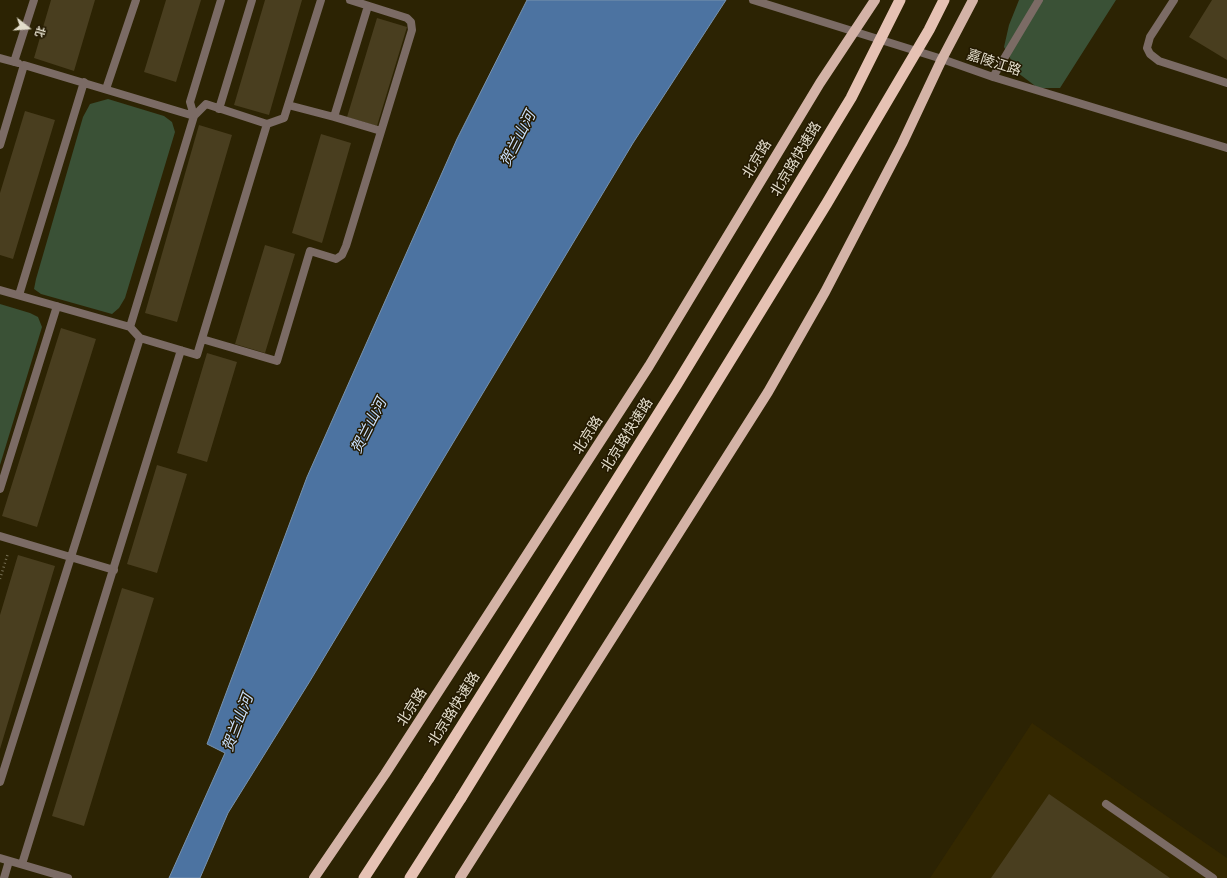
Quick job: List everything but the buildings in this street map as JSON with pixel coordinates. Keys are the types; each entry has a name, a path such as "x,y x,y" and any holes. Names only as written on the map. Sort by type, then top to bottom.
{"highway":[{"name":"北京路快速路","path":"364,878 429,778 678,384 851,98 900,0"},
{"path":"410,878 461,798 827,203 929,30 944,0"}],"main road":[{"name":"北京路","path":"314,878 389,767 649,366 820,83 874,0"},
{"path":"460,878 768,392 829,285 902,144 942,59 973,0"}],"street":[{"path":"14,62 34,0"},
{"path":"106,89 136,0"},
{"path":"194,116 190,102 221,0"},
{"path":"219,109 252,0"},
{"path":"130,327 194,116 206,104 267,124 284,118 321,0"},
{"path":"202,339 276,361 310,252 336,259 342,255 412,30 411,22 406,18 350,0"},
{"name":"嘉陵江路","path":"753,0 942,59 993,77 1227,148"},
{"path":"993,77 1039,0"},
{"path":"1174,0 1150,37 1147,48 1150,54 1159,61 1227,83"},
{"path":"334,117 368,6"},
{"path":"0,58 194,116"},
{"path":"0,145 24,65"},
{"path":"20,296 84,82"},
{"path":"288,105 381,131"},
{"path":"0,290 130,327 140,338 197,355 267,124"},
{"path":"0,489 57,306"},
{"path":"0,782 140,338"},
{"path":"22,864 181,350"},
{"path":"0,536 114,570"},
{"path":"1106,804 1213,878"},
{"path":"0,858 68,878"},
{"path":"4,878 9,861"}],"path":[{"path":"0,580 12,540"}],"shaded area":[{"path":"1032,723 1227,858 1227,878 930,878"}],"green space":[{"path":"1019,0 1116,0 1060,88 1038,88 1018,73 1004,47 1009,25"},
{"path":"108,99 164,116 172,122 175,132 125,298 119,308 112,314 41,294 34,289 83,117 90,104"},
{"path":"0,304 38,317 42,327 0,465"}],"water":[{"name":"贺兰山河","path":"527,0 726,0 633,143 310,681 228,813 200,878 169,878 225,753 207,744 307,477 457,139"}]}
